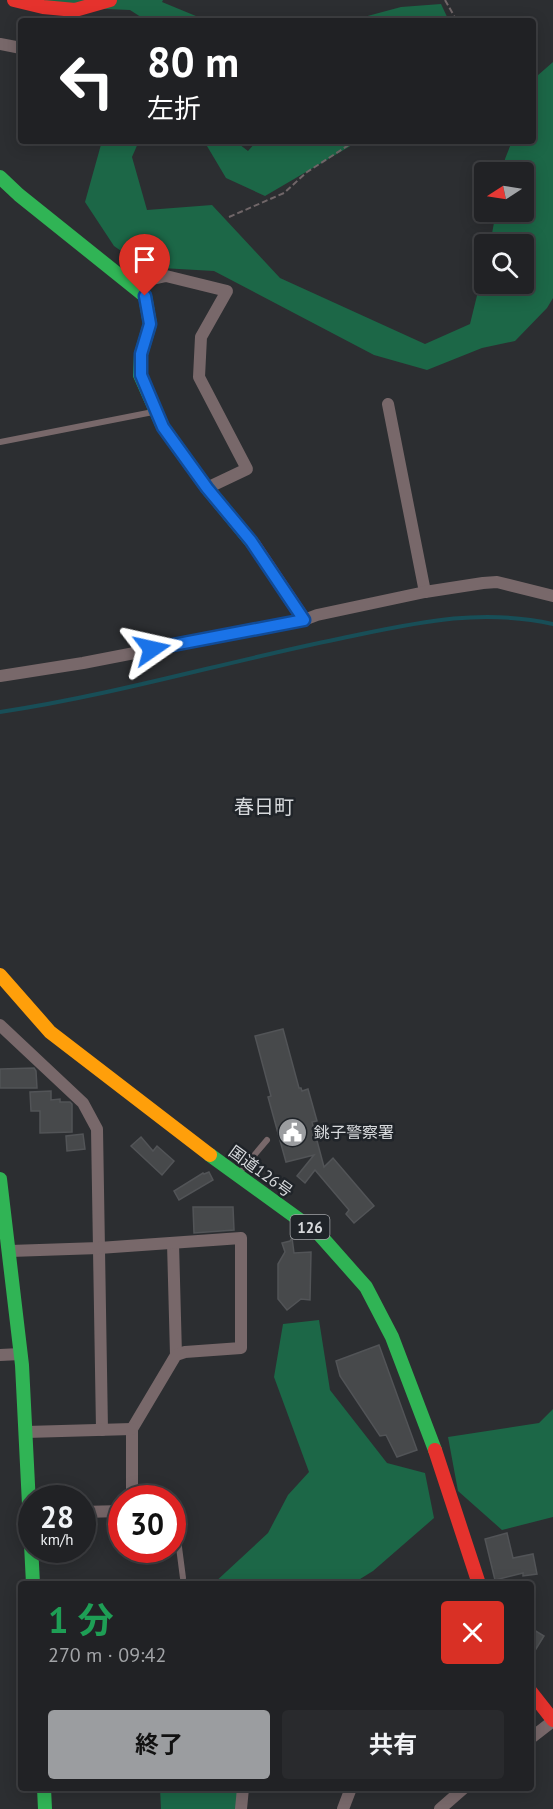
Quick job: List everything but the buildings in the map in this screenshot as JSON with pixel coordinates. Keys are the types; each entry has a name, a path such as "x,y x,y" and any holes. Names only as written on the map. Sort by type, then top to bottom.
{"main road":[{"path":"14,0 75,10 110,0"},
{"path":"0,177 19,195 145,296 150,324 141,354 141,375 163,427 207,488 251,541 304,620"},
{"name":"国道126号","path":"0,975 50,1032 319,1234 366,1287 397,1348 434,1447 478,1581"},
{"path":"0,1179 20,1354 29,1485"},
{"path":"32,1563 33,1581"},
{"path":"534,1696 553,1720"},
{"path":"44,1791 45,1809"}],"street":[{"path":"88,6 90,18"},
{"path":"0,44 18,47"},
{"path":"130,284 166,276 227,291 201,337 199,377 247,470 207,488"},
{"path":"388,404 425,592"},
{"path":"0,676 83,663 304,620 317,615 425,592 497,582 553,596"},
{"path":"0,1025 83,1103 97,1130 102,1430"},
{"path":"10,1251 99,1248 241,1238 241,1348 185,1352 176,1355"},
{"path":"132,1485 132,1429 176,1355 173,1243"},
{"path":"0,1354 20,1354"},
{"path":"26,1432 132,1429"},
{"path":"534,1736 553,1720"},
{"path":"241,1809 243,1791"},
{"path":"343,1809 350,1791"},
{"path":"440,1809 461,1791"}],"lane":[{"path":"0,442 156,411"},
{"path":"238,1175 267,1140"},
{"path":"181,1563 183,1578"}],"path":[{"path":"446,0 456,18"},
{"path":"229,218 284,193 307,172 350,144"}],"green space":[{"path":"36,0 163,0 162,2 201,18 142,18 130,10 60,7"},
{"path":"441,4 448,18 360,18 401,7"},
{"path":"553,62 553,298 547,308 515,341 482,348 427,370 374,355 214,271 144,267 114,246 85,202 101,144 138,144 132,157 147,210 212,205 280,278 425,344 470,324 477,294 534,294 534,234 492,234 494,222 534,222 534,162 505,162 511,144 536,144 536,79"},
{"path":"206,144 239,144 248,151 254,144 354,144 265,196 226,178"},
{"path":"319,1320 330,1390 387,1463 425,1473 434,1518 373,1571 357,1581 216,1581 268,1533 288,1495 309,1472 274,1377 283,1324"},
{"path":"553,1409 553,1517 502,1530 458,1491 448,1437 539,1423"},
{"path":"160,1791 238,1791 238,1809 161,1809"}],"waterway":[{"path":"0,712 85,697 296,648 418,623 471,617 498,617 553,624"}],"traffic: fast":[{"path":"0,177 19,195 145,296 150,324 141,354 140,375 163,427 207,488 254,545"},
{"path":"210,1155 319,1234 366,1287 392,1337 435,1450"},
{"path":"0,1179 22,1365 33,1581"},
{"path":"44,1791 45,1809"}],"traffic: slow":[{"path":"0,975 50,1032 210,1155"}],"traffic: jam":[{"path":"14,0 43,7 75,10 110,0"},
{"path":"254,545 304,620"},
{"path":"435,1450 478,1581"},
{"path":"534,1696 553,1720"}],"place":[{"name":"銚子警察署","path":"293,1132"}],"district":[{"name":"春日町","path":"264,807"}],"route":[{"path":"145,296 150,324 141,354 141,375 163,427 207,488 251,541 304,620 152,649"}]}
